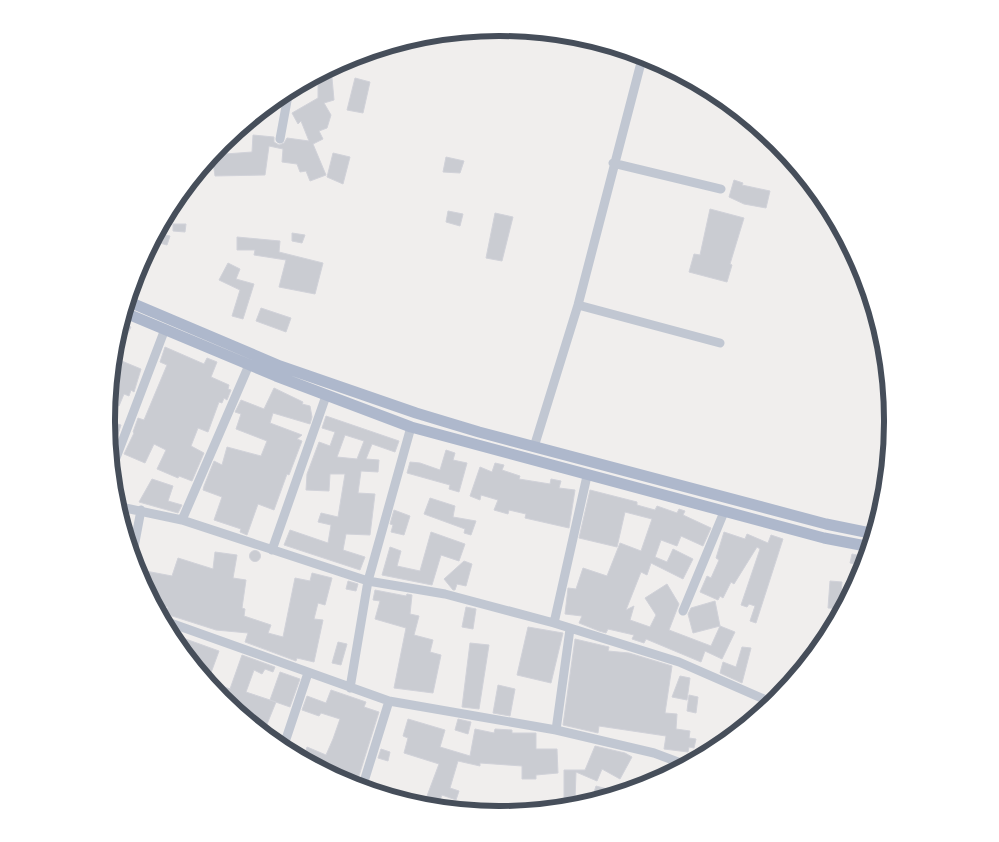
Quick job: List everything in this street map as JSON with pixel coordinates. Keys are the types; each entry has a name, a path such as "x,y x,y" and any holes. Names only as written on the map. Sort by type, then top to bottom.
{"main road":[{"path":"133,304 280,366 416,413 534,447 826,524 868,533"},
{"path":"130,315 326,396 411,427 724,512 824,538 864,546"}],"street":[{"path":"534,447 578,304 613,163 641,64"},
{"path":"280,139 287,100"},
{"path":"613,163 721,189"},
{"path":"578,304 720,343"},
{"path":"117,456 166,330"},
{"path":"182,520 249,365"},
{"path":"272,550 326,396"},
{"path":"350,688 368,581 411,427"},
{"path":"554,623 587,476"},
{"path":"125,507 182,520 368,581 445,594 554,623 679,662 764,700"},
{"path":"135,544 141,510"},
{"path":"682,611 724,512"},
{"path":"173,624 389,701 556,730 654,753 678,762"},
{"path":"556,730 570,629"},
{"path":"285,741 308,673"},
{"path":"364,781 389,701"}],"building":[{"path":"332,75 334,100 324,103 331,115 327,128 319,131 323,139 313,144 326,175 310,181 306,171 300,172 297,164 282,162 283,149 269,146 265,175 215,176 213,164 222,154 252,152 253,135 274,137 274,142 279,145 284,143 287,138 309,141 301,121 298,124 292,113 318,98 318,82"},
{"path":"355,78 370,82 363,113 347,110"},
{"path":"333,153 350,157 343,184 327,177"},
{"path":"446,157 464,161 460,173 443,172"},
{"path":"734,180 743,183 742,185 770,191 766,208 744,204 729,197"},
{"path":"710,209 744,218 730,264 732,265 727,282 689,272 694,254 700,255"},
{"path":"448,211 463,214 460,226 446,222"},
{"path":"495,213 513,217 502,261 486,258"},
{"path":"173,224 186,224 185,232 173,231"},
{"path":"292,233 305,235 302,243 292,241"},
{"path":"163,234 170,236 167,245 159,243"},
{"path":"237,237 280,241 279,252 323,263 315,294 279,287 286,260 254,255 255,250 237,250"},
{"path":"228,263 240,269 236,279 254,284 243,319 232,316 240,290 219,280"},
{"path":"261,308 291,318 286,332 256,321"},
{"path":"127,325 131,327 127,335 125,334"},
{"path":"165,347 204,364 207,358 217,362 211,377 229,385 228,389 231,390 227,400 224,398 222,403 219,402 208,432 198,428 191,446 204,453 192,481 179,476 178,478 157,469 166,450 154,444 145,463 124,454 134,433 138,418 144,420 167,365 160,362"},
{"path":"120,360 141,369 134,392 131,390 129,396 124,394 119,406 116,405"},
{"path":"274,388 303,402 302,404 310,406 312,417 310,424 273,413 270,423 302,435 297,439 302,441 274,510 258,504 247,535 240,532 241,529 214,520 222,497 203,490 214,461 222,465 227,447 261,456 267,441 236,429 241,414 235,412 241,400 264,409"},
{"path":"326,416 399,441 395,452 372,444 366,459 379,460 378,472 361,471 358,493 375,494 370,535 346,534 343,550 365,557 360,570 284,545 290,530 328,543 331,525 318,522 321,513 338,517 345,474 330,474 329,491 306,490 307,474 319,442 330,446 335,432 322,428","holes":["345,435 364,441 357,459 337,457"]},
{"path":"115,423 121,425 116,440"},
{"path":"446,450 455,453 453,460 467,463 459,492 449,489 450,485 407,473 410,462 420,463 440,470"},
{"path":"495,463 504,465 502,470 520,476 519,479 550,484 551,479 561,481 559,488 575,490 569,528 525,518 526,514 509,510 508,514 494,510 498,500 481,495 480,500 470,496 480,467 492,472"},
{"path":"152,479 173,486 168,501 182,505 178,513 139,502"},
{"path":"590,490 637,502 637,505 655,510 657,506 677,513 679,509 685,511 683,515 711,528 703,546 681,536 677,546 661,540 655,557 667,562 673,549 693,559 683,579 651,563 647,575 641,572 626,610 634,606 630,620 650,627 656,615 645,598 667,584 679,604 669,630 711,646 720,626 735,632 722,659 705,651 701,662 646,639 644,643 632,639 634,635 608,629 606,633 599,631 579,623 582,616 565,614 568,588 576,589 583,568 607,576 620,543 641,551 652,519 625,512 617,547 579,538"},
{"path":"430,498 455,506 453,517 476,521 471,535 464,533 465,529 424,514"},
{"path":"394,510 410,516 404,535 391,532 393,525 390,524"},
{"path":"431,532 465,544 459,561 441,555 432,585 382,575 390,547 401,551 397,566 420,571"},
{"path":"724,532 745,539 747,534 768,543 771,535 783,539 756,623 750,621 755,606 749,604 747,607 741,605 760,549 757,547 734,584 731,582 723,598 720,596 718,600 700,592 707,576 711,578 719,560 716,558"},
{"path":"255,550 261,556 255,562 249,556"},
{"path":"215,552 237,555 233,578 246,580 242,608 245,609 244,616 271,625 268,633 283,637 295,578 310,581 312,573 332,578 325,605 318,603 314,619 323,620 314,662 297,658 296,661 245,642 248,633 216,630 167,614 168,607 162,606 145,571 172,576 178,558 213,569"},
{"path":"852,554 860,556 856,564 850,563"},
{"path":"464,561 472,564 466,586 457,584 455,590 453,590 444,579"},
{"path":"348,581 358,584 356,591 346,589"},
{"path":"830,581 842,582 841,594 843,594 835,608 828,608"},
{"path":"375,590 406,596 407,594 412,595 410,614 419,616 414,635 433,640 430,652 441,655 433,693 394,688 406,628 375,619 380,601 373,600"},
{"path":"715,601 720,626 693,633 688,614 691,608"},
{"path":"466,607 476,609 473,629 462,627"},
{"path":"528,627 563,633 551,683 517,675"},
{"path":"182,638 219,651 210,675 196,658 197,655 193,653"},
{"path":"575,639 609,647 608,651 629,653 672,666 665,713 677,714 676,729 690,731 689,738 696,739 694,748 689,747 688,752 664,749 666,736 599,726 598,733 563,725"},
{"path":"338,642 347,644 341,665 332,663"},
{"path":"470,643 489,645 479,709 462,707"},
{"path":"742,647 751,648 742,683 720,673 723,662 736,667"},
{"path":"242,655 275,667 273,672 265,669 262,674 254,670 246,692 276,702 266,727 220,685 230,689"},
{"path":"280,672 300,679 290,707 270,700"},
{"path":"680,676 690,678 687,700 672,697"},
{"path":"498,685 515,689 510,716 493,713"},
{"path":"331,690 366,702 364,707 379,712 358,778 329,766 305,753 307,747 326,755 333,739 340,719 321,713 319,716 302,710 307,696 326,703"},
{"path":"689,695 698,697 696,713 687,711"},
{"path":"408,719 445,730 440,747 470,756 475,729 494,733 495,729 512,730 512,733 536,733 536,749 557,749 558,773 536,775 536,779 522,779 522,766 480,763 480,766 458,761 450,788 459,791 456,800 442,795 440,800 435,799 427,796 439,764 404,753 408,738 403,736"},
{"path":"458,719 471,722 468,734 455,730"},
{"path":"595,746 625,753 632,757 620,779 602,769 597,781 576,772 575,798 564,800 564,770 585,770"},
{"path":"381,749 390,752 388,761 378,758"},
{"path":"596,786 609,790 599,793 593,794"}]}
